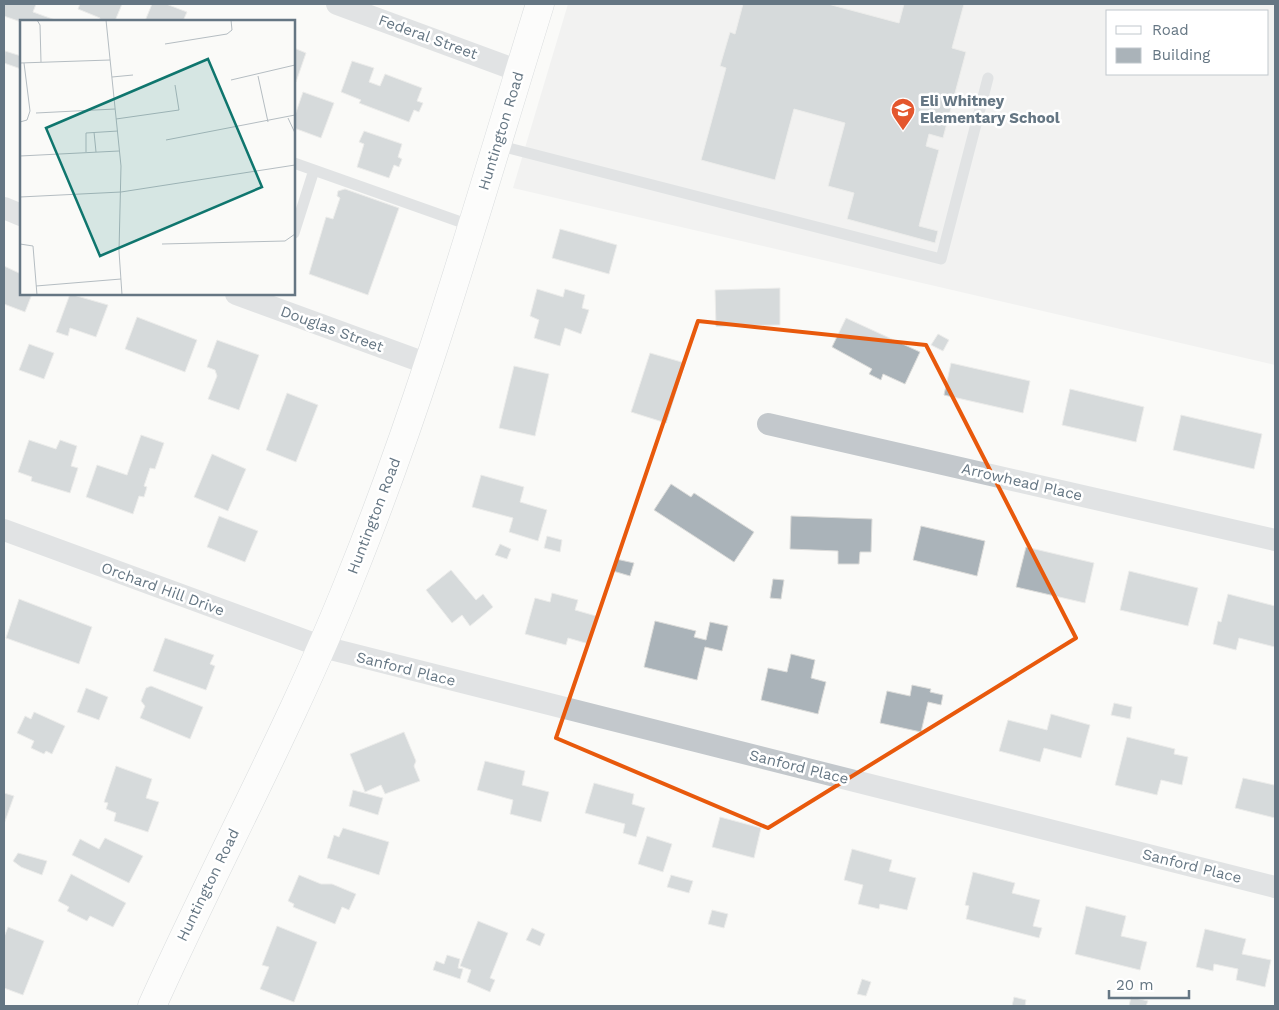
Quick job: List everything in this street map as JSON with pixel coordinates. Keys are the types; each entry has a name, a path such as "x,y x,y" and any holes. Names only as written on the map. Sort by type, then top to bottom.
{"main road":[{"name":"Huntington Road","path":"152,1006 182,939 323,647 393,469 472,226 540,4"}],"street":[{"name":"Federal Street","path":"337,4 519,71"},
{"path":"4,208 20,214"},
{"name":"Douglas Street","path":"242,295 272,300 428,364"},
{"name":"Arrowhead Place","path":"768,424 1275,540"},
{"name":"Orchard Hill Drive","path":"4,530 323,647"},
{"name":"Sanford Place","path":"323,647 1275,887"}],"lane":[{"path":"497,145 941,259 988,78"},
{"path":"295,163 472,226"},
{"path":"295,230 314,170"}],"highlighted area":[{"path":"698,321 926,345 1076,638 768,828 556,738"}],"shaded area":[{"name":"Eli Whitney Elementary School","path":"568,4 1275,4 1275,365 513,188"}],"building":[{"path":"4,4 36,4 33,12 55,20 20,20 20,22 4,16"},
{"path":"80,4 122,4 115,20 99,20 100,18 78,9"},
{"path":"152,4 166,4 187,12 183,20 145,20"},
{"path":"743,4 828,4 899,23 904,4 964,4 952,48 966,52 943,138 929,134 926,146 939,150 919,226 938,231 935,243 847,219 854,193 828,186 845,123 794,109 775,180 701,160 726,68 720,66 730,32 735,34"},
{"path":"295,48 306,53 295,82"},
{"path":"5,51 20,56 20,69 4,63"},
{"path":"352,61 374,68 369,82 380,86 385,74 422,88 417,101 423,103 419,112 414,110 409,122 359,103 361,100 341,92"},
{"path":"303,92 334,103 321,138 295,128 295,115"},
{"path":"364,131 402,144 398,157 402,159 399,167 394,165 389,178 357,167 364,144 359,142"},
{"path":"345,189 399,208 368,295 309,274 326,217 333,219 340,198 337,196 338,191"},
{"path":"560,229 617,245 609,274 552,258"},
{"path":"4,266 20,274 20,295 32,295 25,312 4,304"},
{"path":"780,288 780,325 716,326 715,290"},
{"path":"537,289 563,297 565,289 585,295 582,308 589,310 581,334 565,328 560,346 534,338 539,320 530,316"},
{"path":"70,295 108,305 96,337 70,328 68,336 56,332"},
{"path":"137,317 197,340 185,372 125,349"},
{"path":"846,318 920,352 905,384 883,374 881,380 869,374 872,369 832,347"},
{"path":"938,334 949,340 943,351 931,345"},
{"path":"217,340 259,355 239,410 208,399 217,376 215,370 207,367"},
{"path":"29,344 54,353 44,379 19,370"},
{"path":"650,353 685,363 666,423 631,412"},
{"path":"951,363 1030,381 1023,413 944,395"},
{"path":"514,366 549,374 535,436 499,428"},
{"path":"1070,389 1144,407 1136,442 1062,425"},
{"path":"287,393 318,405 296,462 266,450"},
{"path":"1181,415 1262,434 1254,469 1173,450"},
{"path":"141,435 164,443 155,469 150,468 144,486 147,487 144,497 139,496 133,514 86,497 97,465 127,475"},
{"path":"29,440 56,449 60,440 77,446 71,466 78,468 70,493 31,481 32,477 18,472"},
{"path":"212,454 246,469 228,511 194,497"},
{"path":"481,475 524,487 520,502 547,510 538,541 509,532 513,518 472,507"},
{"path":"671,484 691,497 694,493 754,532 734,562 654,510"},
{"path":"219,516 258,531 245,562 207,547"},
{"path":"791,516 872,519 871,552 860,552 859,564 838,564 838,551 790,549"},
{"path":"921,526 985,541 977,576 913,560"},
{"path":"547,536 562,540 560,552 544,548"},
{"path":"500,544 511,549 507,559 495,555"},
{"path":"1026,547 1094,563 1085,603 1016,587"},
{"path":"616,559 634,563 630,576 613,571"},
{"path":"451,570 476,600 483,594 493,607 470,626 462,615 452,623 426,590"},
{"path":"1129,571 1198,588 1188,626 1120,610"},
{"path":"773,579 784,580 781,599 770,598"},
{"path":"552,593 578,600 575,610 596,616 589,644 568,638 566,645 525,634 535,598 550,602"},
{"path":"1228,594 1275,606 1275,647 1239,638 1236,650 1213,644 1218,621 1221,622"},
{"path":"19,599 92,627 79,664 6,638"},
{"path":"655,621 696,631 694,637 706,640 710,622 728,626 722,651 705,647 697,680 644,667"},
{"path":"165,638 214,655 210,664 215,666 206,690 153,671"},
{"path":"791,654 815,660 811,678 826,682 818,714 761,700 768,668 787,672"},
{"path":"912,685 931,689 930,692 943,695 941,705 928,702 921,732 880,723 887,691 910,696"},
{"path":"151,686 203,707 190,739 140,718 145,706 141,701 146,688"},
{"path":"86,688 108,697 99,720 77,712"},
{"path":"1114,703 1132,707 1130,719 1111,715"},
{"path":"34,712 65,726 52,754 46,751 44,754 31,748 34,741 17,733 25,716 31,719"},
{"path":"1051,714 1090,725 1081,758 1044,748 1040,762 999,751 1008,720 1047,730"},
{"path":"404,732 416,761 414,766 420,781 385,794 381,785 365,792 350,754"},
{"path":"1127,737 1175,749 1174,754 1188,757 1182,785 1161,780 1157,795 1115,785"},
{"path":"485,761 525,771 522,785 549,792 541,822 510,814 513,800 477,790"},
{"path":"116,766 152,779 146,798 159,802 148,832 114,821 116,813 106,809 108,803 104,802"},
{"path":"1243,778 1274,785 1275,782 1275,818 1235,808"},
{"path":"594,783 634,794 632,804 645,808 636,837 623,833 625,824 585,813"},
{"path":"353,790 383,798 378,815 349,806"},
{"path":"4,793 14,796 4,824"},
{"path":"720,817 761,828 754,858 712,847"},
{"path":"343,828 389,842 379,875 327,858 334,835 339,837"},
{"path":"647,836 672,844 663,872 638,864"},
{"path":"105,838 143,856 129,883 72,855 80,839 99,849"},
{"path":"852,849 892,860 889,871 916,878 907,910 880,904 879,909 858,904 863,885 844,880"},
{"path":"18,853 47,861 42,875 21,867 13,861"},
{"path":"973,872 1015,883 1012,893 1040,900 1033,926 1042,928 1039,938 966,919 969,906 965,905"},
{"path":"71,874 126,903 113,927 90,916 87,921 67,911 69,907 58,901"},
{"path":"299,875 321,884 332,884 356,894 349,910 342,907 335,924 293,907 294,904 288,901"},
{"path":"671,875 693,881 689,893 667,887"},
{"path":"1086,906 1126,916 1121,936 1147,942 1140,970 1075,954"},
{"path":"712,910 728,914 724,928 708,924"},
{"path":"478,921 508,933 490,978 495,980 490,992 467,982 471,970 460,966"},
{"path":"277,926 317,942 294,1002 260,989 269,967 262,965"},
{"path":"8,927 44,941 23,995 4,988 4,937"},
{"path":"532,928 545,934 540,946 526,940"},
{"path":"1205,929 1246,939 1242,954 1271,960 1265,987 1236,980 1238,969 1214,964 1213,971 1196,967"},
{"path":"447,955 460,959 458,968 463,969 460,979 433,970 436,961 444,964"},
{"path":"862,979 871,982 866,996 857,994"},
{"path":"1014,997 1026,1000 1025,1006 1012,1006"},
{"path":"1131,997 1148,1001 1146,1006 1129,1006"}],"place":[{"name":"Eli Whitney Elementary School","path":"903,131"}]}
